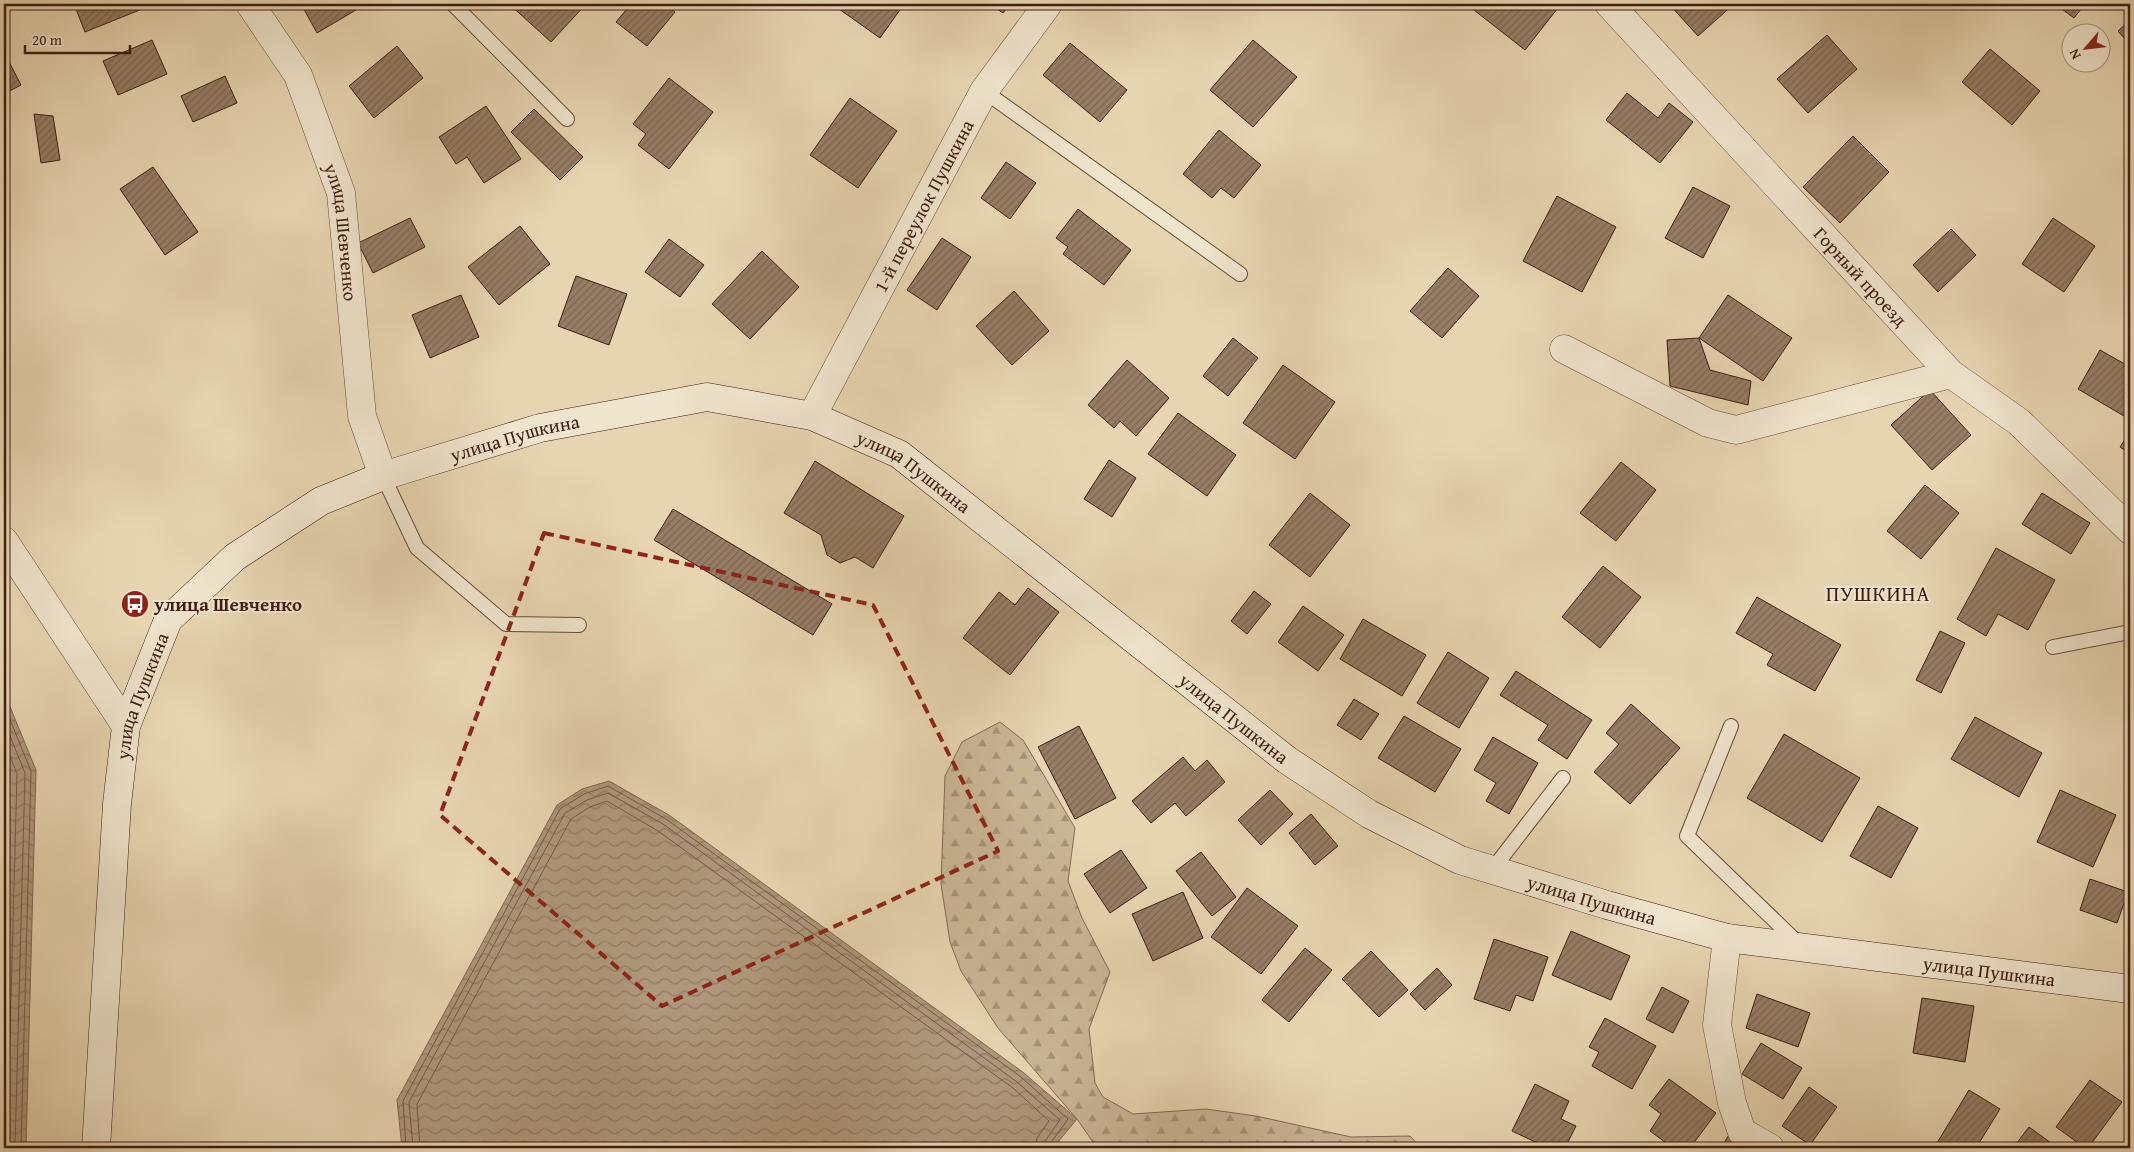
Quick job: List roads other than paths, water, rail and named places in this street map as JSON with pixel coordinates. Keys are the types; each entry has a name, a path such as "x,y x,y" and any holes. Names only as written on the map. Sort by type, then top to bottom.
{"street":[{"name":"улица Шевченко","path":"250,4 298,75 341,193 362,416 383,476"},
{"name":"1-й переулок Пушкина","path":"812,416 984,91 1048,4"},
{"name":"Горный проезд","path":"1609,4 1951,374 2019,422 2129,525"},
{"path":"1564,349 1708,423 1736,430 1951,374"},
{"name":"улица Пушкина","path":"96,1148 117,804 126,726 168,620 235,557 321,501 383,476 540,428 706,397 812,416 899,454 1287,760 1369,814 1460,860 1607,905 1728,938 2127,992"},
{"path":"4,541 126,726"},
{"path":"1728,938 1717,1025 1732,1103 1742,1132 1770,1148"}],"lane":[{"path":"453,4 567,119"},
{"path":"984,91 1240,274"},
{"path":"383,476 417,548 506,624 579,625"},
{"path":"2053,648 2130,632"},
{"path":"1731,726 1687,836 1805,949"},
{"path":"1492,870 1564,778"}],"water":[{"path":"4,692 36,770 26,1148 4,1148"},
{"path":"609,781 669,815 1024,1073 1077,1119 1053,1148 402,1148 397,1100 557,805 582,789"}],"place":[{"name":"улица Шевченко","path":"135,604"}],"district":[{"name":"ПУШКИНА","path":"1878,594"}]}
